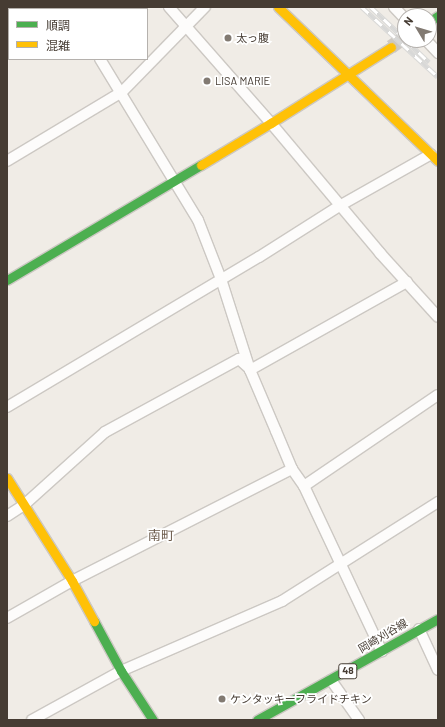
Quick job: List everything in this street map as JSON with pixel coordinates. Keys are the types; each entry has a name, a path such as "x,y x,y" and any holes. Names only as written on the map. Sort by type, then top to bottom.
{"street":[{"path":"169,7 271,123 380,253 438,317"},
{"path":"7,161 122,92 205,7"},
{"path":"7,407 221,279 341,205 434,157 278,7"},
{"path":"7,280 271,123 391,47"},
{"path":"101,60 122,92 198,220 221,279 250,370 292,469 304,486 382,652"},
{"path":"250,370 407,282"},
{"path":"7,516 24,505 105,432 239,359 250,370"},
{"path":"304,486 438,394"},
{"path":"7,618 72,581 292,469"},
{"path":"7,478 72,581 121,671 153,720"},
{"path":"32,720 121,671 282,601 438,502"},
{"name":"岡崎刈谷線","path":"257,720 382,652 438,619"},
{"path":"419,629 438,670"},
{"path":"331,680 359,720"}],"tunnel":[{"path":"391,47 397,43"}],"railway":[{"path":"362,7 438,77"},
{"path":"371,7 397,31"},
{"path":"414,48 429,62"}],"traffic: fast":[{"path":"7,280 201,165"},
{"path":"257,720 438,619"},
{"path":"94,621 121,671 153,720"}],"traffic: slow":[{"path":"278,7 438,161"},
{"path":"201,165 271,123 391,47"},
{"path":"7,478 72,581 94,621"}],"place":[{"name":"太っ腹","path":"228,38"},
{"name":"LISA MARIE","path":"207,81"},
{"name":"ケンタッキーフライドチキン","path":"222,699"}],"district":[{"name":"南町","path":"161,535"}]}
